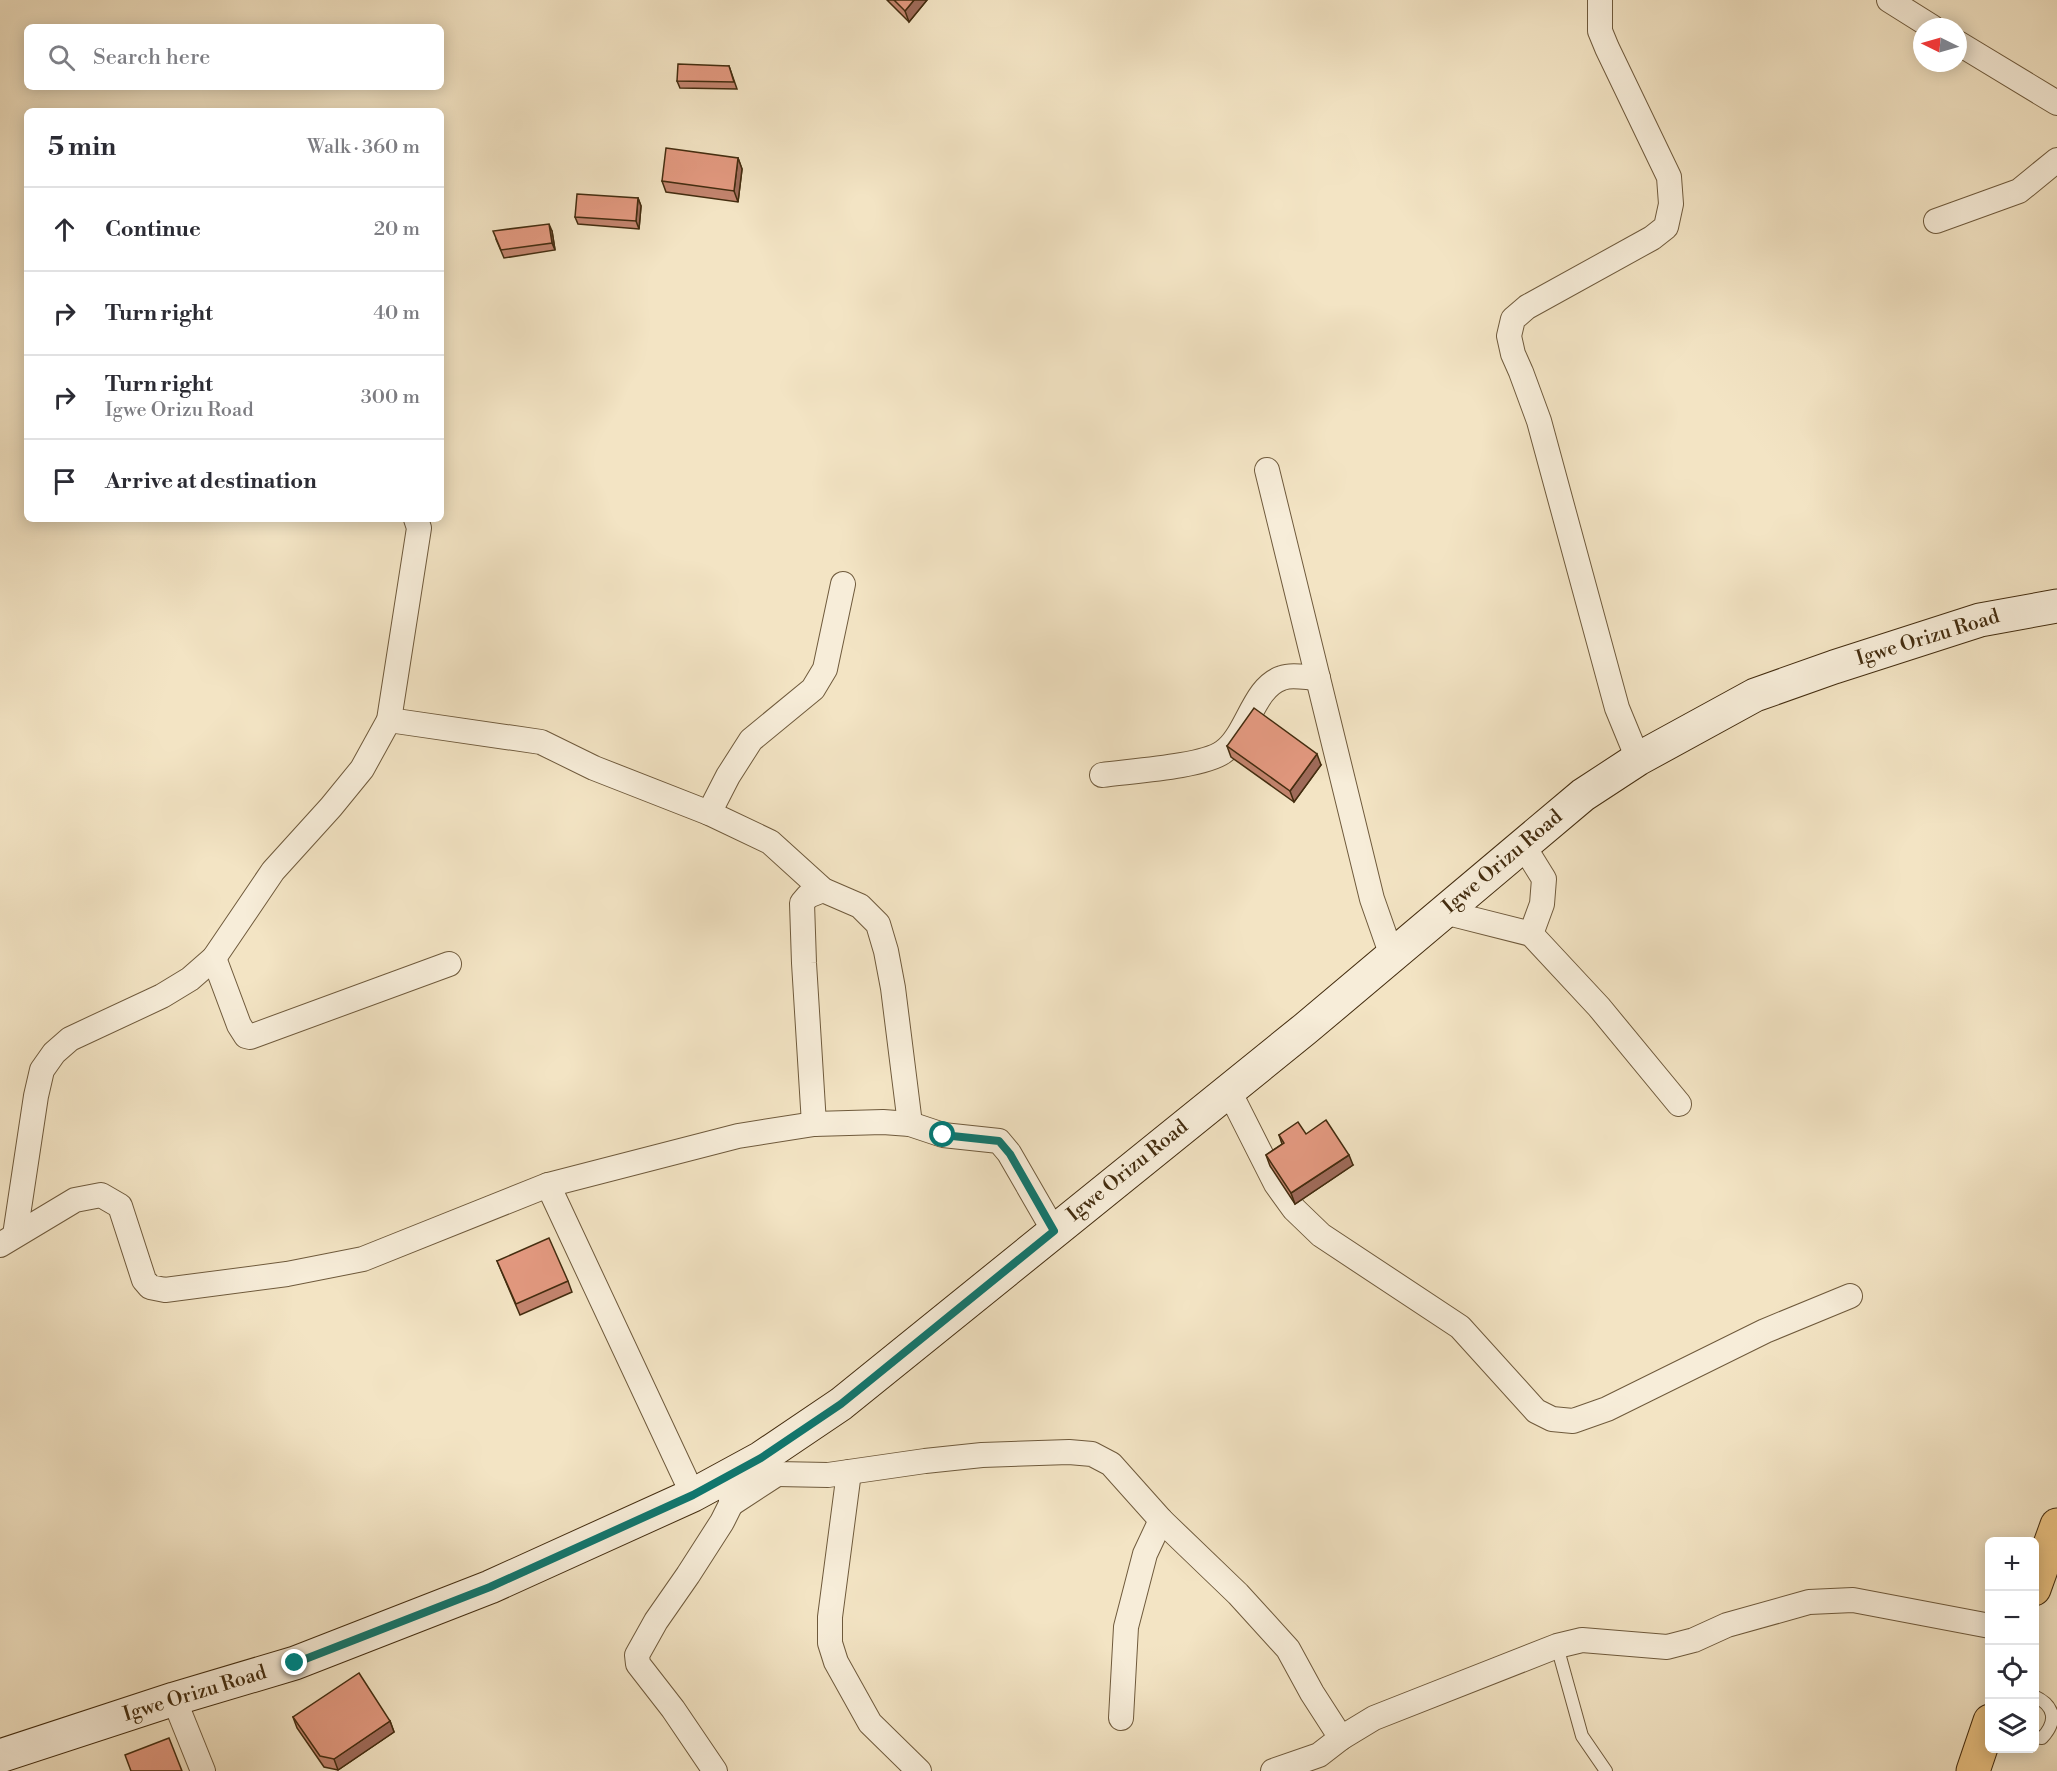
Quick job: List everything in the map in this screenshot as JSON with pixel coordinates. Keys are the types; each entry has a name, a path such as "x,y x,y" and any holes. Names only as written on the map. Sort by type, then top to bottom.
{"main road":[{"name":"Igwe Orizu Road","path":"0,1756 174,1699 295,1663 490,1587 693,1495 727,1491 769,1466 841,1404 1392,956 1583,795 1638,759 1755,695 1980,620 2057,606"},
{"path":"2039,1575 2057,1525"},
{"path":"1973,1771 1985,1738"}],"street":[{"path":"1600,0 1599,17 1604,40 1669,177 1671,204 1665,227 1652,238 1527,307 1514,319 1509,336 1513,354 1539,421 1617,708 1638,759"},
{"path":"1889,0 1918,18"},
{"path":"1967,48 2057,103"},
{"path":"1936,221 2019,192 2057,160"},
{"path":"1267,470 1372,899 1392,956"},
{"path":"7,1240 42,1070 54,1053 70,1039 162,996 190,979 214,958 273,871 332,807 362,769 389,720 419,528 417,522"},
{"path":"709,813 728,776 751,740 813,689 825,669 843,584"},
{"path":"1102,775 1213,758 1225,752 1266,689 1273,682 1284,677 1318,678"},
{"path":"389,720 541,742 594,768 709,813 770,842 822,890 860,906 878,924 886,951 893,988 910,1124"},
{"path":"1522,845 1544,879 1542,904 1531,934"},
{"path":"814,1124 801,915 802,903 808,896 822,890"},
{"path":"1444,912 1531,934 1599,1007 1679,1104"},
{"path":"214,958 239,1025 246,1036 250,1037 449,964"},
{"path":"1228,1091 1276,1184 1294,1209 1321,1235 1460,1327 1536,1411 1552,1419 1573,1421 1607,1408 1765,1331 1850,1296"},
{"path":"7,1240 75,1200 101,1195 120,1206 144,1280 150,1287 165,1290 287,1274 363,1259 548,1185 738,1136 814,1124 883,1122 910,1124 943,1135 999,1141 1010,1154 1054,1231"},
{"path":"548,1185 693,1495"},
{"path":"769,1466 828,1474 982,1455 1069,1452 1092,1454 1111,1464 1161,1520 1238,1594 1288,1649 1341,1738"},
{"path":"849,1472 830,1617 830,1643 836,1662 870,1723 919,1771"},
{"path":"715,1771 673,1709 638,1664 637,1654 656,1621 722,1522 727,1491"},
{"path":"1121,1718 1126,1627 1145,1554 1161,1520"},
{"path":"1274,1771 1319,1755 1341,1738 1374,1718 1557,1646 1582,1640 1667,1647 1694,1640 1727,1625 1809,1602 1853,1600 1985,1625"},
{"path":"174,1699 203,1771"}],"lane":[{"path":"1557,1646 1582,1736 1606,1771"},
{"path":"2039,1698 2047,1701 2053,1711 2055,1721 2052,1731 2039,1738"}],"building":[{"path":"894,0 914,0 905,11"},
{"path":"678,64 729,66 734,82 677,81"},
{"path":"666,148 738,158 734,191 662,181"},
{"path":"577,194 638,198 636,221 575,217"},
{"path":"549,224 552,243 501,250 493,231"},
{"path":"1254,708 1317,754 1290,791 1227,746"},
{"path":"1326,1120 1349,1155 1291,1193 1266,1155 1284,1143 1279,1135 1298,1122 1306,1134"},
{"path":"549,1238 568,1281 516,1304 497,1261"},
{"path":"359,1673 390,1721 334,1759 320,1756 293,1717"},
{"path":"169,1738 182,1771 131,1771 125,1755"}],"route":[{"path":"295,1663 490,1587 693,1495 761,1458 841,1404 1054,1231 1010,1154 999,1141 943,1135"}]}
